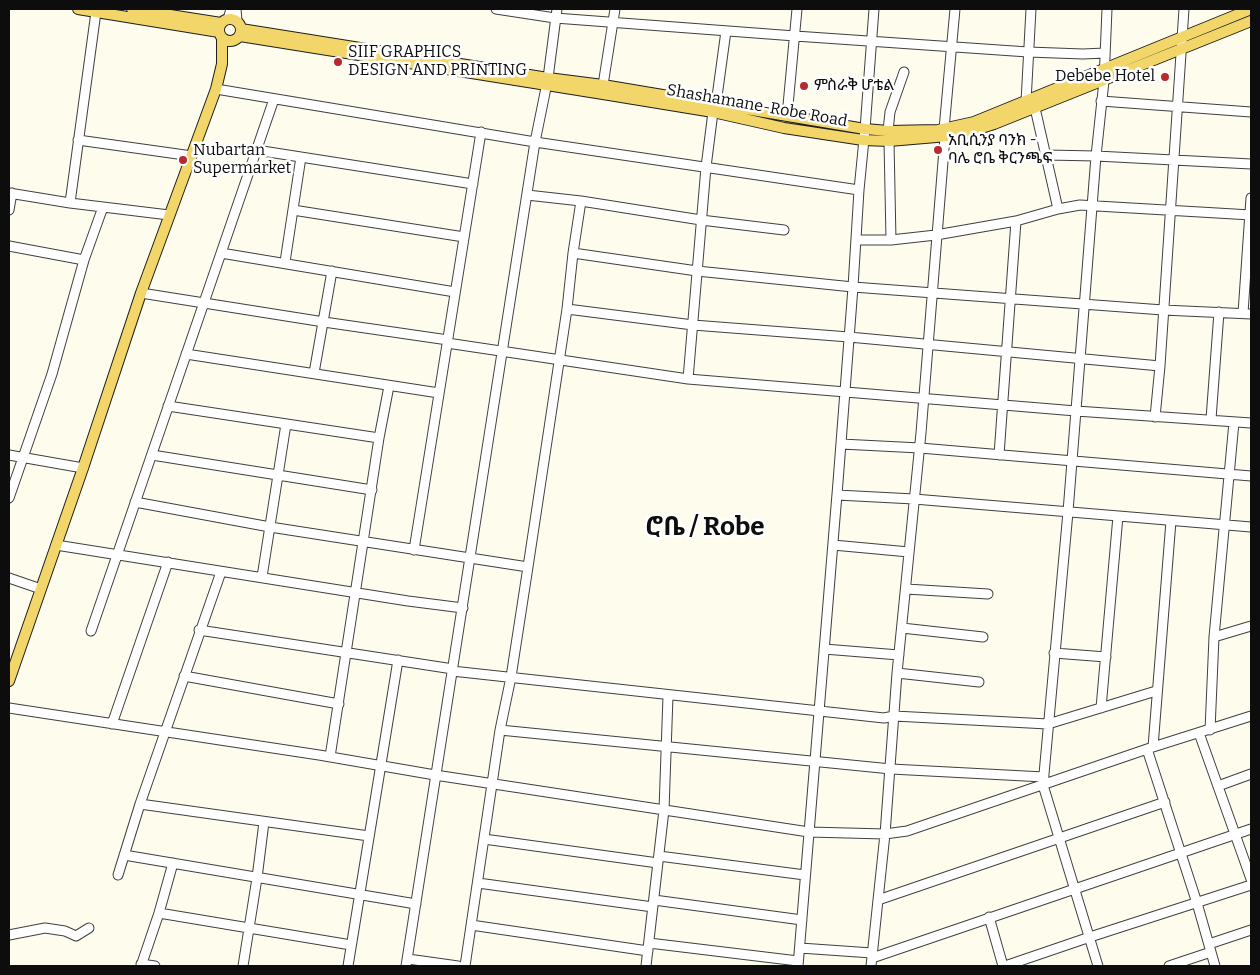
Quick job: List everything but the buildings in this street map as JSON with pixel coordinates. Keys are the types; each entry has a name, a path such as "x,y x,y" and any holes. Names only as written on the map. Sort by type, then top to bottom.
{"main road":[{"path":"78,9 230,27"},
{"path":"132,9 230,27"},
{"name":"Shashamane-Robe Road","path":"547,81 603,85 714,108 784,128 863,140 888,136 945,133 960,135 994,124 1104,81 1251,10"},
{"name":"Shashamane-Robe Road","path":"945,133 1104,70 1251,21"},
{"path":"9,681 141,293 216,89 230,27"},
{"name":"Shashamane-Robe Road","path":"230,27 714,108 787,116 888,136"}],"street":[{"path":"230,27 236,9"},
{"path":"500,9 613,22 726,31 1028,52 1105,53"},
{"path":"603,85 615,9"},
{"path":"787,116 797,9"},
{"path":"471,925 798,964 837,495 853,287 858,190 865,130 874,9"},
{"path":"872,959 891,769 897,673 920,448 955,9"},
{"path":"1026,102 1032,9"},
{"path":"1098,966 1058,837 1043,781 1068,512 1091,207 1104,81 1107,9"},
{"path":"1155,417 1184,9"},
{"path":"70,203 96,12"},
{"path":"458,966 407,962 535,142 547,81 556,14"},
{"path":"688,379 706,167 726,31"},
{"path":"891,240 888,136 890,112 904,72"},
{"path":"216,89 535,142 858,190"},
{"path":"90,631 274,99"},
{"path":"1101,101 1251,112"},
{"path":"1035,108 1058,209"},
{"path":"414,550 481,132"},
{"path":"78,140 192,156"},
{"path":"256,150 472,184"},
{"path":"1047,155 1251,164"},
{"path":"285,262 300,157"},
{"path":"9,210 10,193 70,203 169,215"},
{"path":"527,194 581,200 701,220 784,230"},
{"path":"573,254 697,271 853,287 1163,310 1247,314 1251,198"},
{"path":"465,966 500,730 511,677 528,567 567,309 581,200"},
{"path":"856,240 891,240 936,235 1016,221 1080,205 1251,215"},
{"path":"9,498 52,374 84,260 103,207"},
{"path":"293,210 464,237"},
{"path":"999,455 1016,221"},
{"path":"9,246 84,260"},
{"path":"221,253 285,262 455,292"},
{"path":"314,373 332,271"},
{"path":"141,293 688,379 1076,411 1251,423"},
{"path":"567,309 693,325 849,337 1160,366"},
{"path":"1211,419 1219,312"},
{"path":"186,354 439,393"},
{"path":"330,757 379,438 389,386"},
{"path":"168,406 379,438"},
{"path":"1210,730 1214,638 1234,422"},
{"path":"262,577 286,424"},
{"path":"841,444 920,448 1251,476"},
{"path":"9,455 83,468"},
{"path":"152,455 372,490"},
{"path":"837,495 914,499 1251,527"},
{"path":"135,502 270,527 528,567"},
{"path":"1102,708 1118,516"},
{"path":"1171,520 1150,748 1216,966"},
{"path":"56,545 220,572 463,608"},
{"path":"833,545 909,552"},
{"path":"112,724 168,562"},
{"path":"118,875 140,804 220,572"},
{"path":"9,578 41,589"},
{"path":"906,588 988,594"},
{"path":"1214,638 1251,626"},
{"path":"902,628 983,637"},
{"path":"199,630 452,670 668,696 884,718 894,716 1048,724 1156,690"},
{"path":"824,649 899,655"},
{"path":"1054,653 1106,657"},
{"path":"348,966 398,660"},
{"path":"897,673 979,682"},
{"path":"184,676 338,704"},
{"path":"646,966 664,810 668,696"},
{"path":"9,708 809,832 885,834 907,831 1043,781 1251,716"},
{"path":"500,730 815,763 1043,781"},
{"path":"1199,733 1251,879"},
{"path":"1218,786 1251,774"},
{"path":"878,900 1165,802"},
{"path":"140,804 369,836"},
{"path":"243,966 264,822"},
{"path":"800,948 872,959 989,917 1251,829"},
{"path":"484,839 805,875"},
{"path":"124,855 416,904"},
{"path":"155,966 141,965 159,913 173,863"},
{"path":"478,883 802,920"},
{"path":"989,917 1004,966 1251,885"},
{"path":"159,913 351,946"},
{"path":"9,935 45,928 65,931 76,936 88,928"},
{"path":"1169,966 1251,930"}],"place":[{"name":"SIIF GRAPHICS DESIGN AND PRINTING","path":"338,62"},
{"name":"Debebe Hotel","path":"1165,77"},
{"name":"ምስራቅ ሆቴል","path":"804,86"},
{"name":"አቢሲንያ ባንክ - ባሌ ሮቤ ቅርንጫፍ","path":"938,150"},
{"name":"Nubartan Supermarket","path":"183,160"}],"district":[{"name":"ሮቤ / Robe","path":"705,528"}]}
